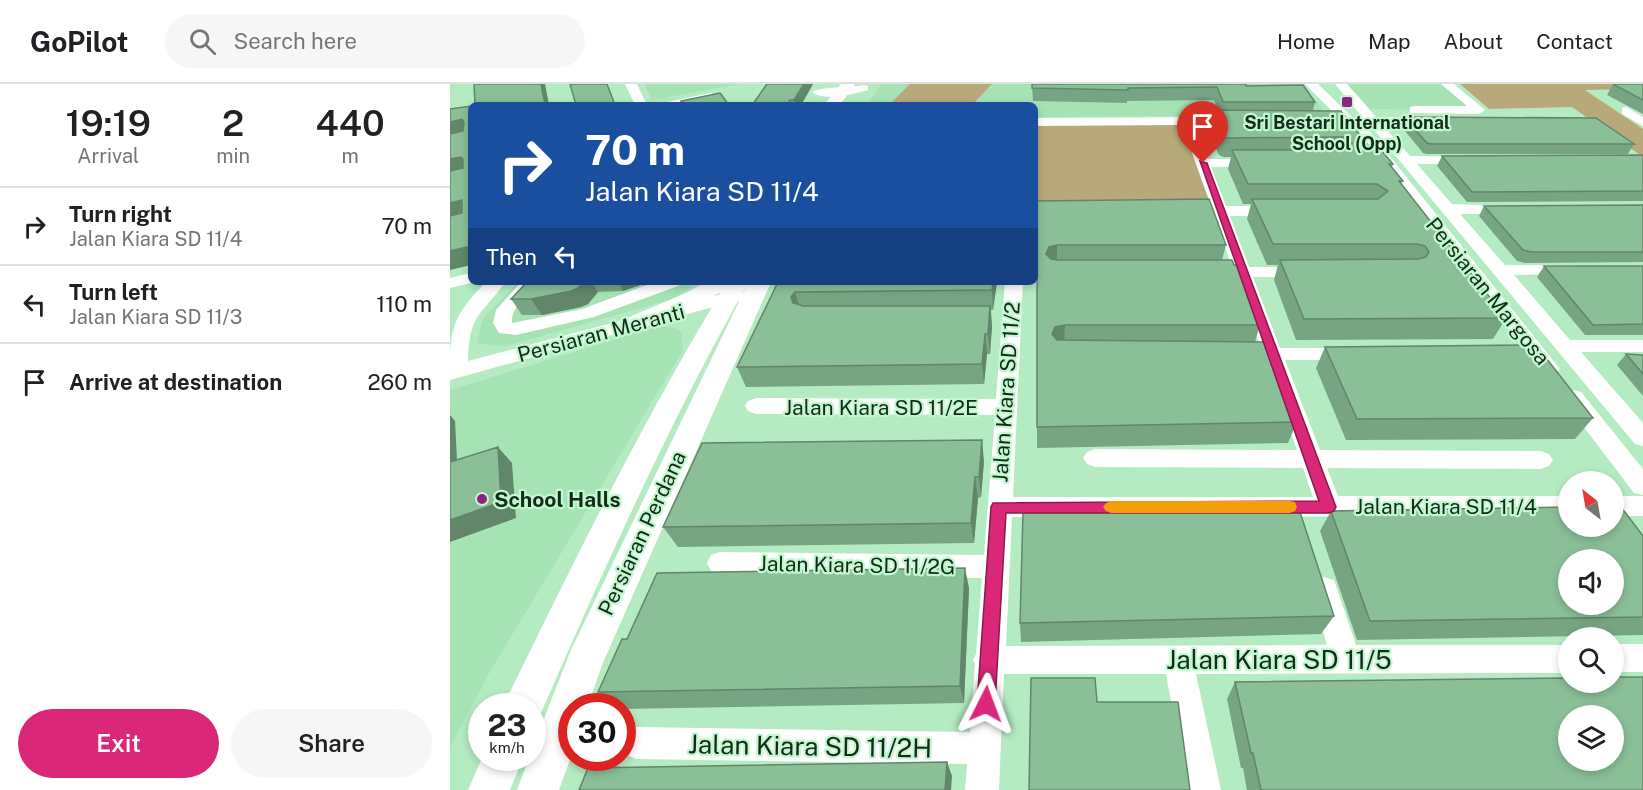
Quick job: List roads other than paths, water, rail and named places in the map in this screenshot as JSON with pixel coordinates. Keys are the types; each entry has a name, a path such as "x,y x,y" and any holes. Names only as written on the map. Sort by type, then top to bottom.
{"main road":[{"path":"855,102 865,86"},
{"path":"834,102 845,88"},
{"path":"630,325 694,298 741,288"},
{"name":"Persiaran Perdana","path":"530,693 585,574 697,352 741,288"},
{"name":"Persiaran Perdana","path":"538,790 584,663 741,288"},
{"path":"630,325 683,321 696,327 699,334 697,352"},
{"path":"489,790 497,771"}],"street":[{"path":"631,84 640,102"},
{"name":"Persiaran Margosa","path":"1311,84 1360,119"},
{"name":"Persiaran Margosa","path":"1321,84 1360,119 1643,486"},
{"path":"1341,84 1360,119 1407,160 1643,438"},
{"path":"1302,121 1479,110 1447,84"},
{"path":"813,102 822,88 865,86"},
{"path":"687,102 720,96"},
{"path":"1626,111 1642,118"},
{"path":"1360,119 1489,120"},
{"path":"1038,122 1255,121"},
{"path":"1187,122 1329,507"},
{"path":"1407,160 1487,160"},
{"path":"1203,163 1270,163"},
{"path":"1448,209 1529,208"},
{"path":"1185,211 1289,211"},
{"path":"1500,270 1583,269"},
{"path":"1208,272 1326,272"},
{"path":"450,283 468,279"},
{"path":"454,372 459,332 463,321 472,307 493,285"},
{"path":"528,285 501,316 502,324 506,329 516,330 587,313 666,285"},
{"name":"Jalan Kiara SD 11/2","path":"982,790 988,660 999,507 991,446 1005,407 1000,318 1013,285"},
{"name":"Persiaran Meranti","path":"454,372 630,325"},
{"path":"1565,346 1643,346"},
{"path":"1238,354 1367,354"},
{"name":"Jalan Kiara SD 11/2E","path":"756,406 1005,407"},
{"path":"1095,458 1541,460"},
{"name":"Jalan Kiara SD 11/4","path":"999,507 1301,517 1329,507 1558,506"},
{"path":"1624,514 1643,506"},
{"path":"1315,561 1346,659"},
{"name":"Jalan Kiara SD 11/2G","path":"720,563 994,567"},
{"name":"Jalan Kiara SD 11/5","path":"988,660 1558,658"},
{"path":"1624,658 1643,658"},
{"path":"1178,660 1204,790"},
{"name":"Jalan Kiara SD 11/2H","path":"636,743 984,748"}],"place":[{"name":"Sri Bestari International School (Opp)","path":"1347,102"},
{"name":"School Halls","path":"482,499"}]}
